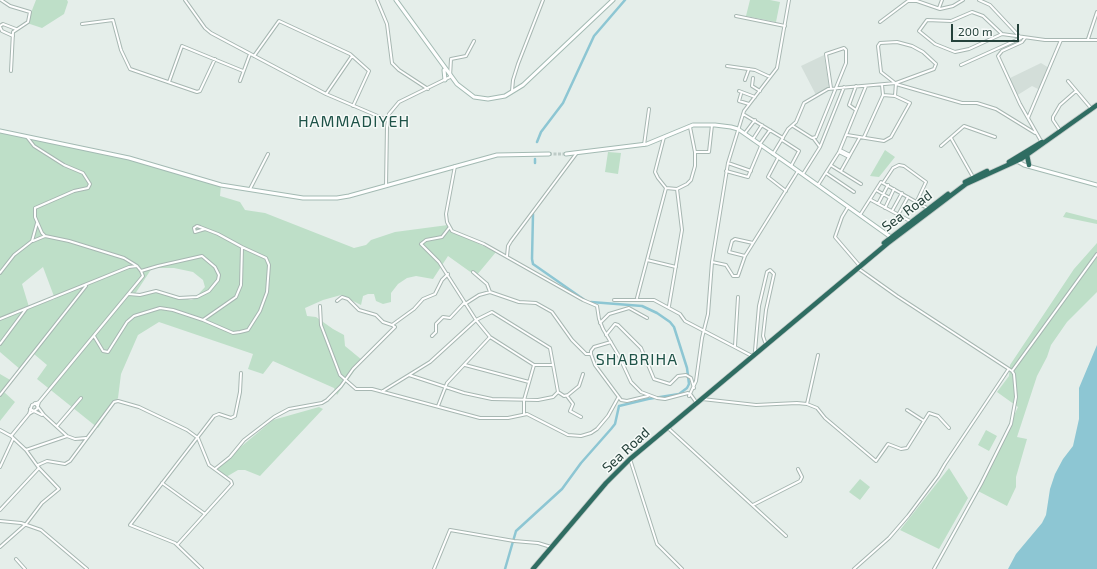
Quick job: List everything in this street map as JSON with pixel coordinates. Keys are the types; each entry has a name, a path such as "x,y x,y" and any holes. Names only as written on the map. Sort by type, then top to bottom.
{"highway":[{"name":"Sea Road","path":"752,356 755,351 927,208 973,177 1018,159 1090,107 1097,104"},
{"name":"Sea Road","path":"892,237 966,184 1027,155 1097,104"},
{"path":"1027,155 1030,166"},
{"name":"Sea Road","path":"534,569 606,483 697,400 747,361 764,344"}],"main road":[{"path":"396,0 450,77 463,90 474,97 495,99 512,93 541,69 613,0"},
{"path":"444,68 445,80"},
{"path":"566,154 644,145 689,125 712,125 738,130 892,237"},
{"path":"0,131 129,158 207,182 303,198 337,198 497,155 549,154"},
{"path":"1018,159 1030,166 1097,185"}],"street":[{"path":"1,0 10,6 30,12 27,23 16,29 13,36 14,48 11,70"},
{"path":"186,0 208,31 326,94 387,120"},
{"path":"376,0 387,24 392,63 399,70 428,89"},
{"path":"512,93 512,85 518,64 542,0"},
{"path":"689,395 694,388 708,314 712,262 728,163 738,130 749,104 778,68 790,0"},
{"path":"939,9 942,0"},
{"path":"880,22 908,1 917,1 939,9 953,6 963,0"},
{"path":"979,0 990,4 1022,38"},
{"path":"1002,34 969,49 955,52 935,44 919,31 927,20 938,22 951,21 972,12 983,16 1002,34 1022,38 1097,40"},
{"path":"1088,39 1097,12"},
{"path":"736,16 785,26"},
{"path":"82,24 113,20 121,50 130,69 200,92 215,59"},
{"path":"254,56 279,21 352,56 369,71 353,106"},
{"path":"13,36 2,31 0,27 3,24 16,29"},
{"path":"962,65 1022,38"},
{"path":"1022,38 1022,42 1002,51 998,56 999,63 1035,133 1042,142"},
{"path":"1028,119 1061,40"},
{"path":"386,186 387,120 392,109 400,102 450,77 451,59 467,55 474,41"},
{"path":"773,154 782,139 793,126 806,102 831,88 896,83 934,69 936,64 928,56 912,46 897,42 880,43 879,50 881,72 896,83 962,103 977,103 996,109 1035,133"},
{"path":"169,82 182,46 244,71"},
{"path":"814,138 816,137 847,61 846,50 844,48 826,54 831,88"},
{"path":"240,81 250,54"},
{"path":"326,94 352,56"},
{"path":"728,66 749,69 770,77"},
{"path":"745,80 749,69"},
{"path":"752,78 752,86 760,91"},
{"path":"1068,81 1090,107"},
{"path":"895,96 896,83"},
{"path":"864,137 883,94 882,84"},
{"path":"856,86 849,105 856,110"},
{"path":"818,185 832,166 840,151 866,86"},
{"path":"803,174 820,147 844,87"},
{"path":"1059,129 1053,120 1053,117 1060,105 1076,91"},
{"path":"749,104 739,101 740,92 755,96"},
{"path":"847,135 884,142 891,137 910,104 908,100 883,94"},
{"path":"644,145 649,109"},
{"path":"744,114 770,130 799,151 791,166"},
{"path":"744,134 755,120"},
{"path":"664,136 655,172 666,188 677,189 687,184 691,180 695,166 695,152 689,125"},
{"path":"695,152 709,152 712,125"},
{"path":"752,140 762,125"},
{"path":"793,126 814,138 820,147"},
{"path":"941,146 964,126 995,137"},
{"path":"726,171 746,177 748,176 760,145 770,130"},
{"path":"27,136 34,146 64,165 83,174 90,184 88,188 74,191 38,207 34,212 36,223 32,241"},
{"path":"841,171 860,137"},
{"path":"951,138 973,177"},
{"path":"840,151 849,156"},
{"path":"250,190 268,154"},
{"path":"507,256 508,246 511,241 576,154"},
{"path":"778,158 768,177 786,191"},
{"path":"728,163 751,171"},
{"path":"860,215 871,200 880,182 883,183 893,168 899,165 904,166 926,182 916,201"},
{"path":"455,166 446,214 449,228 455,233 484,244 507,256 571,294 597,306 600,323 634,386 649,396"},
{"path":"832,166 861,184"},
{"path":"712,262 726,266 733,276 737,277 745,256 798,171"},
{"path":"826,173 854,192"},
{"path":"883,183 927,208"},
{"path":"878,204 888,185"},
{"path":"637,298 666,188"},
{"path":"668,306 682,230 677,189"},
{"path":"885,208 895,189"},
{"path":"876,190 890,198"},
{"path":"892,211 902,193"},
{"path":"898,215 908,197"},
{"path":"871,200 910,221"},
{"path":"848,207 842,216 835,238 858,266 1008,370 1012,371"},
{"path":"36,223 45,236"},
{"path":"94,336 103,351 108,352 127,322 134,316 154,309 173,310 234,333 248,330 260,311 267,292 270,265 266,258 206,229 197,226 194,228 194,232 206,229"},
{"path":"449,228 442,237 426,240 421,244 439,262 448,274 464,304 476,320 490,337 534,365 553,365"},
{"path":"0,272 14,255 32,241 45,236 69,241 130,261 141,271 142,279 39,402 35,403 30,409 29,414 12,437 0,466"},
{"path":"745,256 729,252 732,240 735,239 753,243"},
{"path":"202,320 236,297 240,291 242,247"},
{"path":"1012,371 1097,254"},
{"path":"129,294 140,295 156,291 179,298 198,297 209,291 218,280 219,275 212,263 202,256 141,271"},
{"path":"647,260 676,267"},
{"path":"129,267 130,261"},
{"path":"0,319 129,267 137,266"},
{"path":"755,351 760,303 767,272 772,270 774,274 767,304 763,336 764,344"},
{"path":"473,272 487,284 490,292"},
{"path":"392,325 414,309 423,299 435,294 442,280 448,274"},
{"path":"0,395 87,285"},
{"path":"432,336 436,332 436,324 443,317 450,318 464,304 478,295 490,292 519,302 536,303 549,309 585,354 591,354"},
{"path":"337,301 342,297 348,299 359,310 376,315 383,322 392,325"},
{"path":"735,346 738,297"},
{"path":"614,300 637,298 654,300 668,306 680,314 685,321 752,356"},
{"path":"760,303 767,304"},
{"path":"320,306 321,325 340,375 356,389 368,388 383,391 480,418 508,418 524,414 531,415 568,435 586,436 604,422 618,398"},
{"path":"0,344 26,308"},
{"path":"600,323 609,314 629,308 647,318"},
{"path":"16,312 20,318"},
{"path":"383,391 441,353 476,320 489,312 495,312 548,346 558,392"},
{"path":"606,335 615,324 620,327 641,348 645,355 645,362 655,380 670,384 680,375 689,377 694,388"},
{"path":"214,469 230,457 244,440 274,417 289,409 322,403 334,394 352,369 395,327 392,325"},
{"path":"756,337 763,336"},
{"path":"438,406 444,387 490,337"},
{"path":"610,342 594,348 591,354 595,365 618,398 627,401 649,396 673,398 682,395 689,395 697,400 756,405 807,404 816,408 825,418 876,461 888,444 901,449 907,448 929,413 938,416 948,428"},
{"path":"807,404 818,355"},
{"path":"465,365 529,382"},
{"path":"524,414 524,400 534,365"},
{"path":"854,569 889,538 908,516 938,476 942,467 1008,370"},
{"path":"934,569 981,484 1011,424 1016,396 1015,381 1012,371"},
{"path":"202,569 177,545 130,525 214,416 219,414 231,418 235,416 240,392 241,373"},
{"path":"567,396 579,386 582,374"},
{"path":"409,375 444,387 481,397 524,400 553,397 558,392"},
{"path":"558,392 567,396 573,404 570,411 581,417"},
{"path":"57,426 81,398"},
{"path":"38,465 47,461 66,464 80,449 86,438 111,404 118,401 149,412 187,430 198,438 209,465 231,481 232,484 177,545"},
{"path":"39,402 39,408"},
{"path":"35,403 44,415 67,436 79,440 86,438"},
{"path":"29,414 39,408"},
{"path":"30,409 44,415"},
{"path":"907,410 924,421"},
{"path":"668,427 786,536"},
{"path":"0,430 12,437 26,450 39,468 60,489 37,508 26,524 0,547"},
{"path":"26,450 67,436"},
{"path":"630,460 657,544 682,569"},
{"path":"0,510 39,468"},
{"path":"753,505 800,481 802,477 798,469"},
{"path":"162,482 205,514"},
{"path":"0,521 26,524 48,535 87,569"},
{"path":"434,569 450,530 514,541 538,543 552,548"},
{"path":"16,559 26,569"}],"shaded area":[{"path":"824,55 829,87 816,95 801,66"},
{"path":"1041,63 1049,68 1040,90 1032,86 1016,96 1008,79"}],"green space":[{"path":"36,0 67,0 68,2 64,14 42,28 27,23"},
{"path":"750,0 770,0 780,2 776,22 746,16"},
{"path":"0,129 121,156 221,185 220,196 240,202 245,210 265,213 354,248 366,245 371,240 395,232 448,225 452,231 496,252 476,276 448,256 433,279 416,276 407,278 398,284 391,293 391,302 383,304 376,301 374,294 368,294 363,296 361,305 341,295 323,300 305,308 307,316 316,317 344,335 345,346 362,360 337,395 334,388 273,361 263,374 248,369 253,354 159,322 138,335 121,374 118,398 98,428 37,379 47,365 34,354 21,370 0,352 0,274 2,270 0,269","holes":["43,267 55,299 29,307 22,284","152,268 174,268 193,272 203,280 205,287 194,299 191,300 160,291 135,294"]},
{"path":"885,150 895,157 879,177 870,176"},
{"path":"608,152 621,153 618,174 605,172"},
{"path":"1066,212 1097,220 1097,224 1063,217"},
{"path":"1097,243 1097,292 1067,322 1051,345 1047,357 1037,376 1017,437 1027,439 1016,477 1016,487 1007,506 978,491 1018,407 997,392 1009,376 1010,365 1074,269"},
{"path":"0,374 12,381 4,392 15,402 0,421"},
{"path":"319,407 323,409 260,476 245,470 238,470 226,477 213,470 273,420"},
{"path":"986,430 997,436 989,451 978,445"},
{"path":"949,468 968,498 939,549 900,530"},
{"path":"860,479 870,487 860,500 849,492"}],"water":[{"path":"1097,345 1097,569 1008,569 1016,554 1042,523 1046,515 1050,489 1055,474 1063,459 1073,446 1079,419 1079,388"}],"waterway":[{"path":"537,142 541,132 563,103 594,36 625,0"},
{"path":"533,214 533,264 586,301"},
{"path":"505,569 516,531 562,489 581,463 615,424 619,406 679,394 687,388 689,384 687,368 674,327 670,322 657,313 642,306 591,302"}],"tunnel":[{"path":"549,154 566,154"}],"district":[{"name":"HAMMADIYEH","path":"354,122"},
{"name":"SHABRIHA","path":"637,360"}]}
